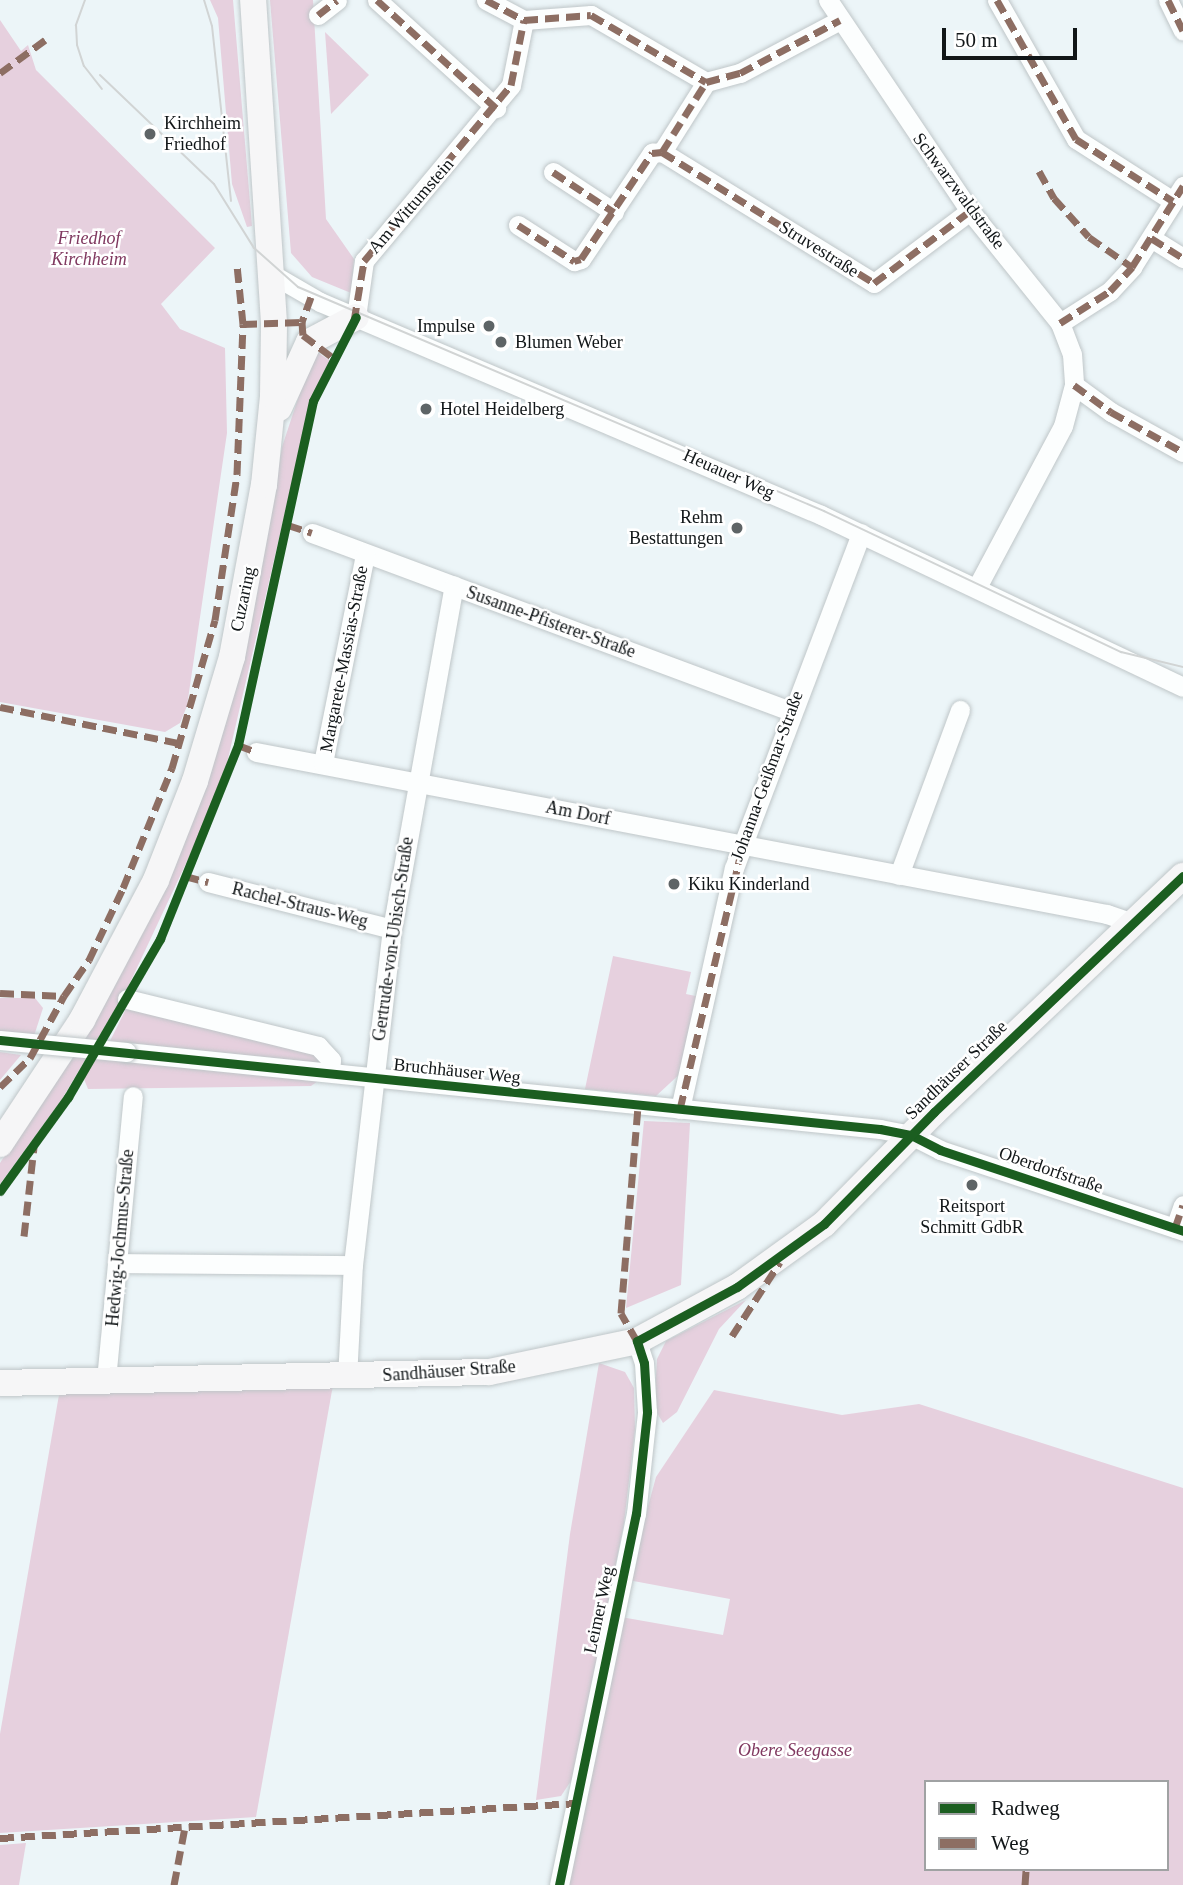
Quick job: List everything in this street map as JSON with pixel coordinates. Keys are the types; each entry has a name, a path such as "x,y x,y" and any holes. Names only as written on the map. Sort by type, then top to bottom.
{"street":[{"name":"Cuzaring","path":"0,1144 50,1074 113,964 156,880 195,781 232,657 271,429 275,335 253,0"},
{"path":"318,15 337,0"},
{"path":"377,0 496,108"},
{"path":"486,0 524,20 592,8 706,82"},
{"name":"Schwarzwaldstraße","path":"828,0 970,211 1060,323 1072,354 1074,385 1063,426 977,587"},
{"path":"997,0 1076,139 1178,194 1151,238 1110,291 1060,323"},
{"path":"1168,0 1183,31"},
{"name":"Am Wittumstein","path":"356,317 364,261 496,108 511,85 524,20"},
{"path":"518,225 574,261 582,259 652,153 662,152 706,82 740,73 840,20"},
{"name":"Struvestraße","path":"662,152 874,283 970,211"},
{"path":"553,172 614,212"},
{"path":"1151,238 1183,258"},
{"name":"Heuauer Weg","path":"270,272 356,317 861,533 1183,687"},
{"path":"271,429 309,342 356,317"},
{"path":"1074,385 1111,412 1183,452"},
{"name":"Susanne-Pfisterer-Straße","path":"312,533 790,711"},
{"name":"Johanna-Geißmar-Straße","path":"680,1109 743,844 790,711 861,533"},
{"name":"Margarete-Massias-Straße","path":"323,763 365,554"},
{"name":"Gertrude-von-Ubisch-Straße","path":"347,1378 353,1265 392,929 454,586"},
{"path":"899,874 960,710"},
{"name":"Am Dorf","path":"256,752 899,874 1133,923"},
{"name":"Sandhäuser Straße","path":"0,1382 347,1378 489,1372 637,1341 737,1287 824,1224 911,1135 1183,876"},
{"name":"Rachel-Straus-Weg","path":"208,882 392,929"},
{"path":"127,999 318,1046 331,1060 330,1072"},
{"name":"Bruchhäuser Weg","path":"0,1040 330,1072 374,1079 911,1135"},
{"name":"Hedwig-Jochmus-Straße","path":"106,1380 133,1096"},
{"name":"Oberdorfstraße","path":"911,1135 998,1169 1173,1228 1183,1205"},
{"path":"119,1264 353,1265"},
{"name":"Leimer Weg","path":"559,1885 636,1514 648,1412 644,1363 637,1341"}],"green space":[{"path":"210,0 233,0 252,226 247,227 232,184 218,18"},
{"path":"270,0 313,0 326,219 354,259 351,293 312,277 291,253"},
{"name":"Friedhof Kirchheim","path":"0,20 21,51 28,45 36,70 215,248 161,304 180,329 225,348 227,433 187,706 180,723 165,732 0,702"},
{"path":"325,32 369,75 331,114"},
{"path":"314,350 332,362 311,400 227,763 196,842 127,989 62,1099 0,1184 0,1163 103,1005 253,611 282,447"},
{"path":"613,956 691,972 686,994 700,997 683,1071 656,1096 585,1089"},
{"path":"0,998 35,998 43,1008 34,1036 0,1031"},
{"path":"127,1007 290,1045 322,1058 320,1063 110,1041"},
{"path":"0,1052 21,1055 0,1080"},
{"path":"96,1055 318,1081 311,1086 88,1089 84,1079"},
{"path":"644,1121 690,1123 681,1285 626,1308"},
{"path":"746,1300 719,1329 677,1412 663,1423 656,1411 655,1393 657,1359 666,1341"},
{"path":"599,1363 625,1372 634,1388 635,1429 624,1523 573,1778 561,1796 536,1800 570,1534"},
{"path":"333,1385 256,1817 0,1833 0,1734 60,1389"},
{"name":"Obere Seegasse","path":"714,1390 842,1415 919,1404 1183,1488 1183,1885 568,1885 621,1617 723,1635 730,1599 628,1580 656,1477"},
{"path":"26,1843 19,1885 0,1885 0,1845"}],"tram line":[{"path":"85,0 76,25 77,45 84,66 102,89"},
{"path":"204,0 212,26 231,201"},
{"path":"100,75 214,184 254,248 298,287 824,511 1121,652 1183,667"}],"marked path":[{"path":"318,15 337,0"},
{"path":"377,0 496,108"},
{"path":"486,0 524,20 591,15 706,82 740,73 840,20"},
{"path":"997,0 1076,139 1173,201"},
{"path":"1168,0 1183,31"},
{"path":"354,321 364,261 511,85 524,20"},
{"path":"0,73 45,40"},
{"path":"518,225 574,261 581,259 652,153 662,152 706,82"},
{"path":"662,152 874,283 970,211"},
{"path":"1039,171 1054,198 1089,237 1132,267"},
{"path":"553,172 614,212"},
{"path":"1060,323 1110,291 1132,267 1183,186"},
{"path":"1151,238 1183,258"},
{"path":"0,993 64,996 89,960 123,888 172,768 215,620 237,474 243,324 237,265"},
{"path":"311,297 302,322 303,335 336,360"},
{"path":"243,324 302,322"},
{"path":"1074,385 1111,412 1183,452"},
{"path":"288,525 312,533"},
{"path":"0,707 179,743"},
{"path":"238,745 256,752"},
{"path":"680,1109 743,844"},
{"path":"185,876 208,882"},
{"path":"0,1087 30,1058 64,996"},
{"path":"637,1341 621,1313 638,1105"},
{"path":"24,1236 34,1147"},
{"path":"1175,1228 1183,1205"},
{"path":"732,1336 780,1262"},
{"path":"0,1838 577,1803"},
{"path":"174,1885 185,1827"},
{"path":"1025,1885 1026,1871"}],"cycle path":[{"path":"0,1191 68,1097 160,939 238,745 313,401 356,317"},
{"path":"559,1885 636,1514 647,1412 644,1363 637,1341 737,1287 824,1224 934,1112 1183,876"},
{"path":"0,1040 880,1129 911,1135 940,1150 1183,1231"}],"place":[{"name":"Kirchheim Friedhof","path":"150,134"},
{"name":"Impulse","path":"489,326"},
{"name":"Blumen Weber","path":"501,342"},
{"name":"Hotel Heidelberg","path":"426,409"},
{"name":"Rehm Bestattungen","path":"737,528"},
{"name":"Kiku Kinderland","path":"674,884"},
{"name":"Reitsport Schmitt GdbR","path":"972,1185"}]}
